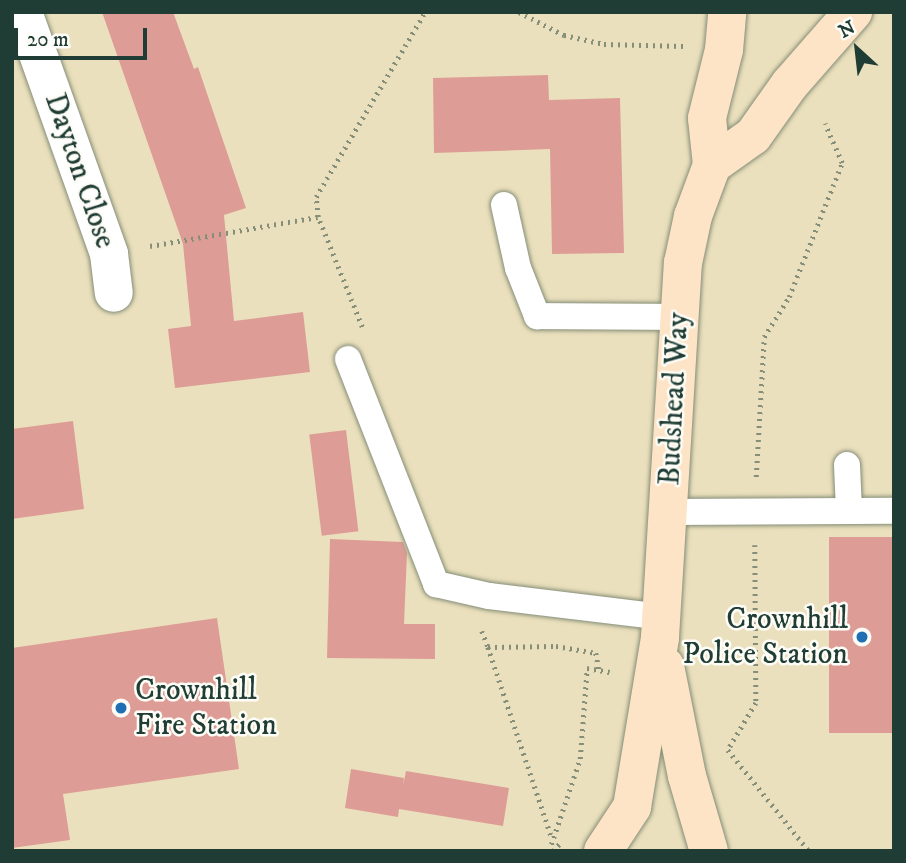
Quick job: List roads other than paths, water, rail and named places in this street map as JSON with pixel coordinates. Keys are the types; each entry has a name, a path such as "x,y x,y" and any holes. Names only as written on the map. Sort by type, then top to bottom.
{"main road":[{"name":"Budshead Way","path":"603,851 632,807 661,627 677,412 677,317 693,216 712,165 707,118 724,50 727,12"},
{"path":"712,165 753,136 790,84 853,12"},
{"name":"Budshead Way","path":"661,627 687,776 709,851"}],"street":[{"name":"Dayton Close","path":"23,12 108,254 114,293"}],"lane":[{"path":"504,205 518,268 537,316 677,317"},
{"path":"348,359 436,584 661,627"},
{"path":"847,466 849,511"},
{"path":"670,512 894,511"}],"place":[{"name":"Crownhill Police Station","path":"862,637"},
{"name":"Crownhill Fire Station","path":"121,708"}]}
